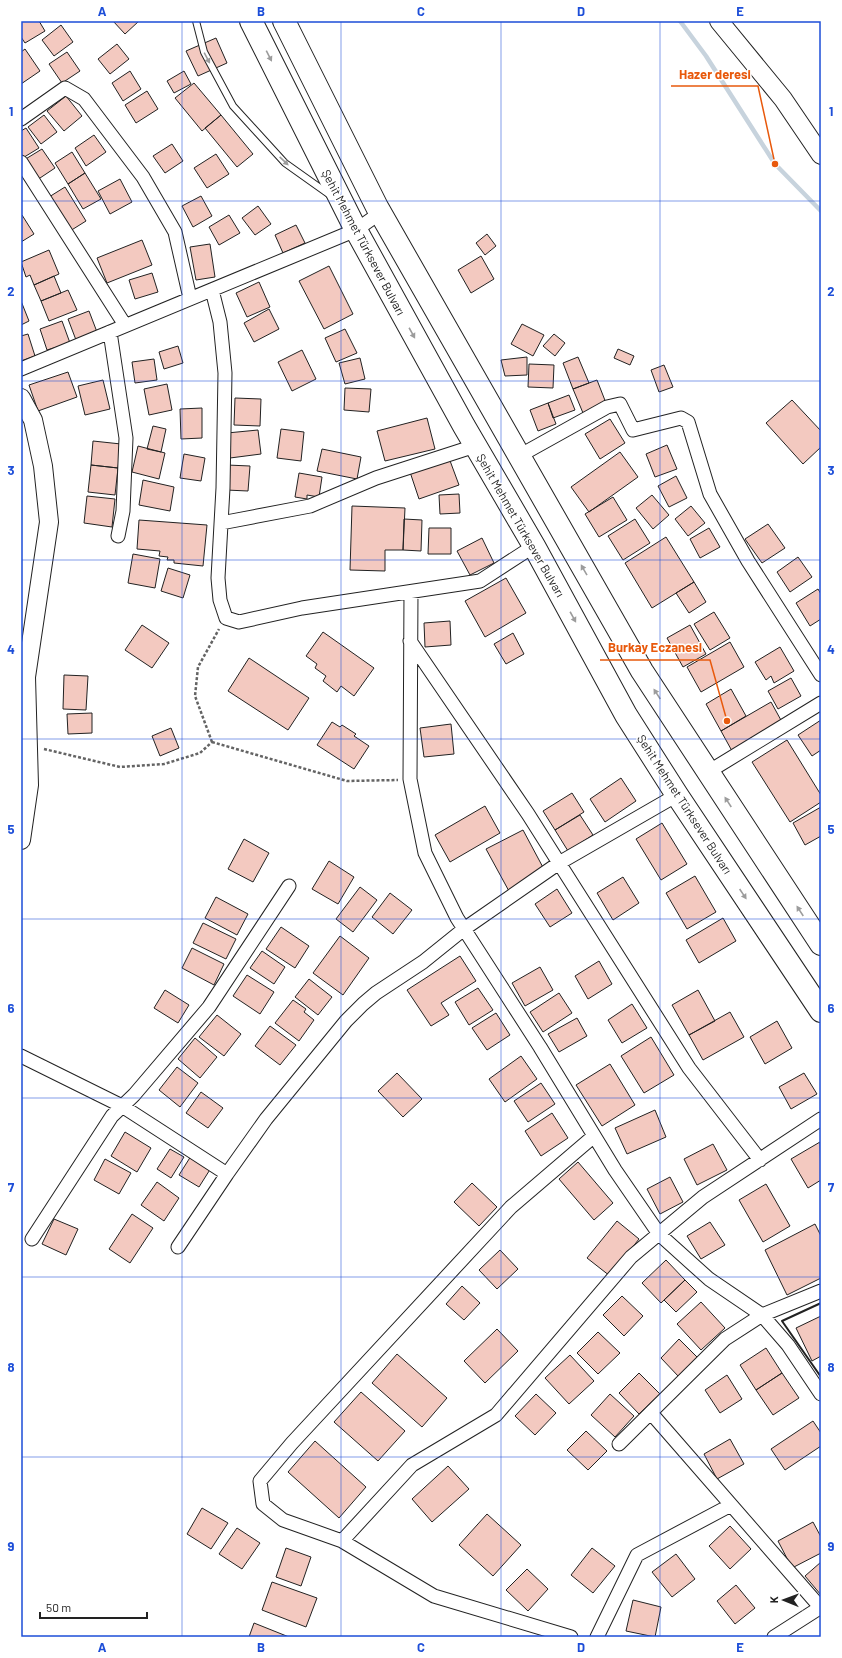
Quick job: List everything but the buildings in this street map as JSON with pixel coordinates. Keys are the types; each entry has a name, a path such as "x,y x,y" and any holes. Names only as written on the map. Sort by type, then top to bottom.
{"highway":[{"name":"Şehit Mehmet Türksever Bulvarı","path":"251,21 356,230 475,446 534,546 626,715 677,795 821,1011"},
{"path":"284,21 380,213 642,671 821,944"}],"street":[{"path":"719,21 783,99 821,155"},
{"path":"21,118 65,88 84,99 143,176 175,232 190,298"},
{"path":"21,162 125,325"},
{"path":"21,369 356,230 380,213"},
{"path":"212,290 220,322 225,373 218,578 220,600 226,618 239,622 302,608 480,581 534,546"},
{"path":"110,332 126,438 123,511 118,536"},
{"path":"21,398 33,420 43,466 49,522 26,677 29,785 21,840"},
{"path":"519,456 607,407 620,404 633,430 681,418 688,422 710,494 748,561 821,675"},
{"path":"221,523 310,506 376,478 475,446"},
{"path":"411,592 410,780 425,853 457,918 540,1047 615,1170 658,1234 709,1280 762,1315 788,1345 821,1394"},
{"path":"410,641 523,807 689,1068 760,1160"},
{"path":"708,772 821,703"},
{"path":"178,1247 266,1119 346,1021 362,1004 422,962 464,929 559,863 677,795"},
{"path":"32,1239 112,1116 134,1095 208,1007 289,886"},
{"path":"21,1056 122,1106 227,1174"},
{"path":"342,1541 412,1465 496,1415 631,1257 703,1197 821,1119"},
{"path":"571,1637 434,1596 342,1541 283,1520 263,1504 260,1481 292,1443 512,1207 594,1136"},
{"path":"619,1444 725,1339 762,1315 821,1291"},
{"path":"651,1412 821,1608 774,1637"},
{"path":"597,1637 637,1555 731,1505"}],"lane":[{"path":"196,21 204,52 233,106 285,163 343,204"}],"path":[{"path":"212,742 195,696 198,667 226,618"},
{"path":"28,745 120,767 164,764 200,753 212,742"},
{"path":"212,742 347,781 410,780"}],"waterway":[{"path":"680,21 706,56 775,164 821,211"}],"wall":[{"path":"821,1303 782,1321 821,1377"}],"place":[{"name":"Hazer deresi","path":"775,164"},
{"name":"Burkay Eczanesi","path":"727,721"}]}
